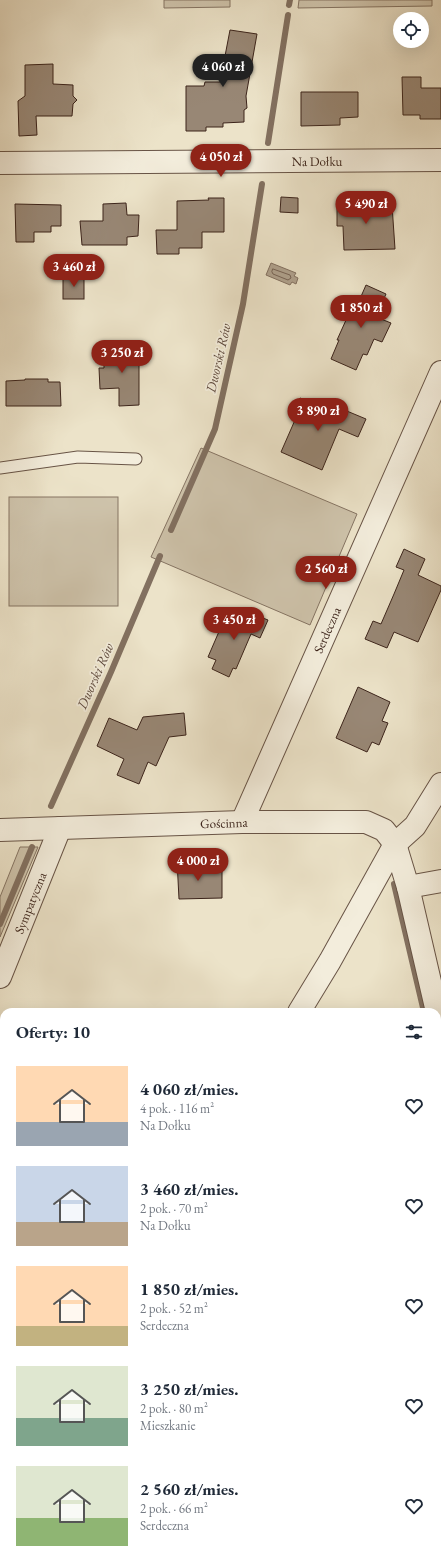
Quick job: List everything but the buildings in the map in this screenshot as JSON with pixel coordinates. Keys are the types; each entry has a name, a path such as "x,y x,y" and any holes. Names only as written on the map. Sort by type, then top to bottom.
{"street":[{"name":"Na Dołku","path":"0,163 441,160"},
{"name":"Serdeczna","path":"242,822 441,372"},
{"path":"301,1008 330,961 395,844 415,826 441,784"},
{"name":"Gościnna","path":"0,830 242,822 366,822 384,830 395,844 408,887 436,1008"},
{"name":"Sympatyczna","path":"0,977 60,828"},
{"path":"408,887 441,881"}],"lane":[{"path":"0,468 78,458 136,459"}],"shaded area":[{"path":"164,0 230,0 230,7 164,8"},
{"path":"299,0 432,0 432,6 298,8"},
{"path":"201,448 357,514 310,625 151,557"},
{"path":"9,497 118,497 118,606 9,606"},
{"path":"20,847 38,847 0,937 0,897"}],"water":[{"path":"271,263 296,273 294,276 298,278 296,284 292,282 290,285 266,275"}],"waterway":[{"name":"Dworski Rów","path":"289,5 290,0"},
{"name":"Dworski Rów","path":"268,143 288,15"},
{"name":"Dworski Rów","path":"171,530 215,429 243,304 262,184"},
{"name":"Dworski Rów","path":"51,806 111,672 160,556"},
{"name":"Dworski Rów","path":"0,924 32,847"},
{"path":"394,884 423,1008"}]}
